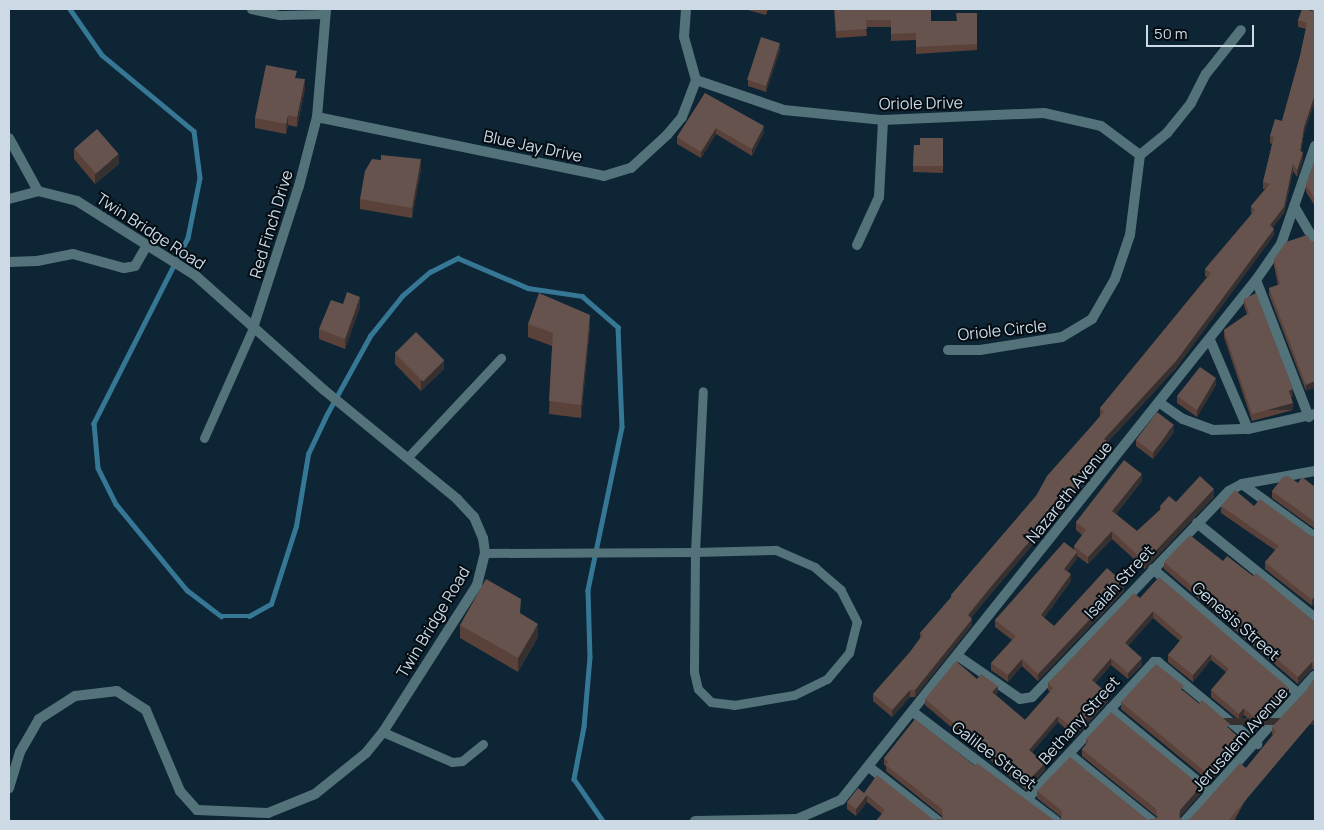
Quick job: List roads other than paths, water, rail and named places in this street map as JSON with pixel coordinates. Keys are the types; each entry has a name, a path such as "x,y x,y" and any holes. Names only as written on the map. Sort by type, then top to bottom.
{"street":[{"path":"686,9 684,37 696,80"},
{"name":"Red Finch Drive","path":"253,328 299,186 317,117 326,11"},
{"path":"1140,156 1167,133 1191,103 1206,74 1241,30"},
{"name":"Blue Jay Drive","path":"317,117 604,176 631,168 667,135 682,117 696,80"},
{"name":"Oriole Drive","path":"696,80 784,110 883,120 1044,113 1101,126 1140,156"},
{"path":"857,245 879,197 883,120"},
{"path":"9,138 38,191 9,199"},
{"name":"Nazareth Avenue","path":"799,820 841,800 869,768 1256,280 1281,244 1315,146"},
{"name":"Oriole Circle","path":"948,350 980,350 1062,338 1092,318 1115,279 1130,235 1140,156"},
{"name":"Twin Bridge Road","path":"9,788 20,752 40,719 75,696 117,691 146,710 180,791 197,810 268,813 316,794 366,753 383,732 477,585 485,553 483,538 474,517 408,456 324,390 196,276 77,201 38,191"},
{"path":"1294,206 1315,242"},
{"path":"9,262 37,261 74,254 124,268 135,266 151,247"},
{"path":"1160,403 1184,419 1213,430 1248,428 1312,416 1256,280"},
{"path":"1210,340 1248,428"},
{"name":"Isaiah Street","path":"958,656 1020,699 1026,700 1229,491 1242,484 1315,471"},
{"path":"1242,484 1315,536"},
{"path":"1197,523 1315,618"},
{"name":"Genesis Street","path":"1152,569 1300,695"},
{"name":"Bethany Street","path":"1027,799 1154,662 1158,662 1257,744"},
{"name":"Jerusalem Avenue","path":"1185,821 1257,744 1315,675"},
{"path":"1110,709 1212,793"},
{"name":"Galilee Street","path":"913,712 1056,821"},
{"path":"1069,754 1152,821"},
{"path":"869,768 938,821"},
{"path":"695,821 799,820"}],"lane":[{"path":"251,9 280,15 326,11"},
{"name":"Red Finch Drive","path":"204,438 253,328"},
{"path":"408,456 501,358"},
{"path":"485,553 695,552 776,550 815,566 841,590 857,622 849,653 827,679 794,695 734,705 711,702 698,690 694,672 695,552 703,392"},
{"path":"383,732 452,762 462,761 483,744"}],"waterway":[{"path":"70,9 102,55 194,131 200,178 188,238 94,423 98,468 116,504 187,590 221,616 249,616 271,604 296,526 308,454 327,414 370,336 402,296 430,272 458,258 528,288 582,296 618,327 622,427 588,590 590,657 584,727 574,779 603,821"}]}
